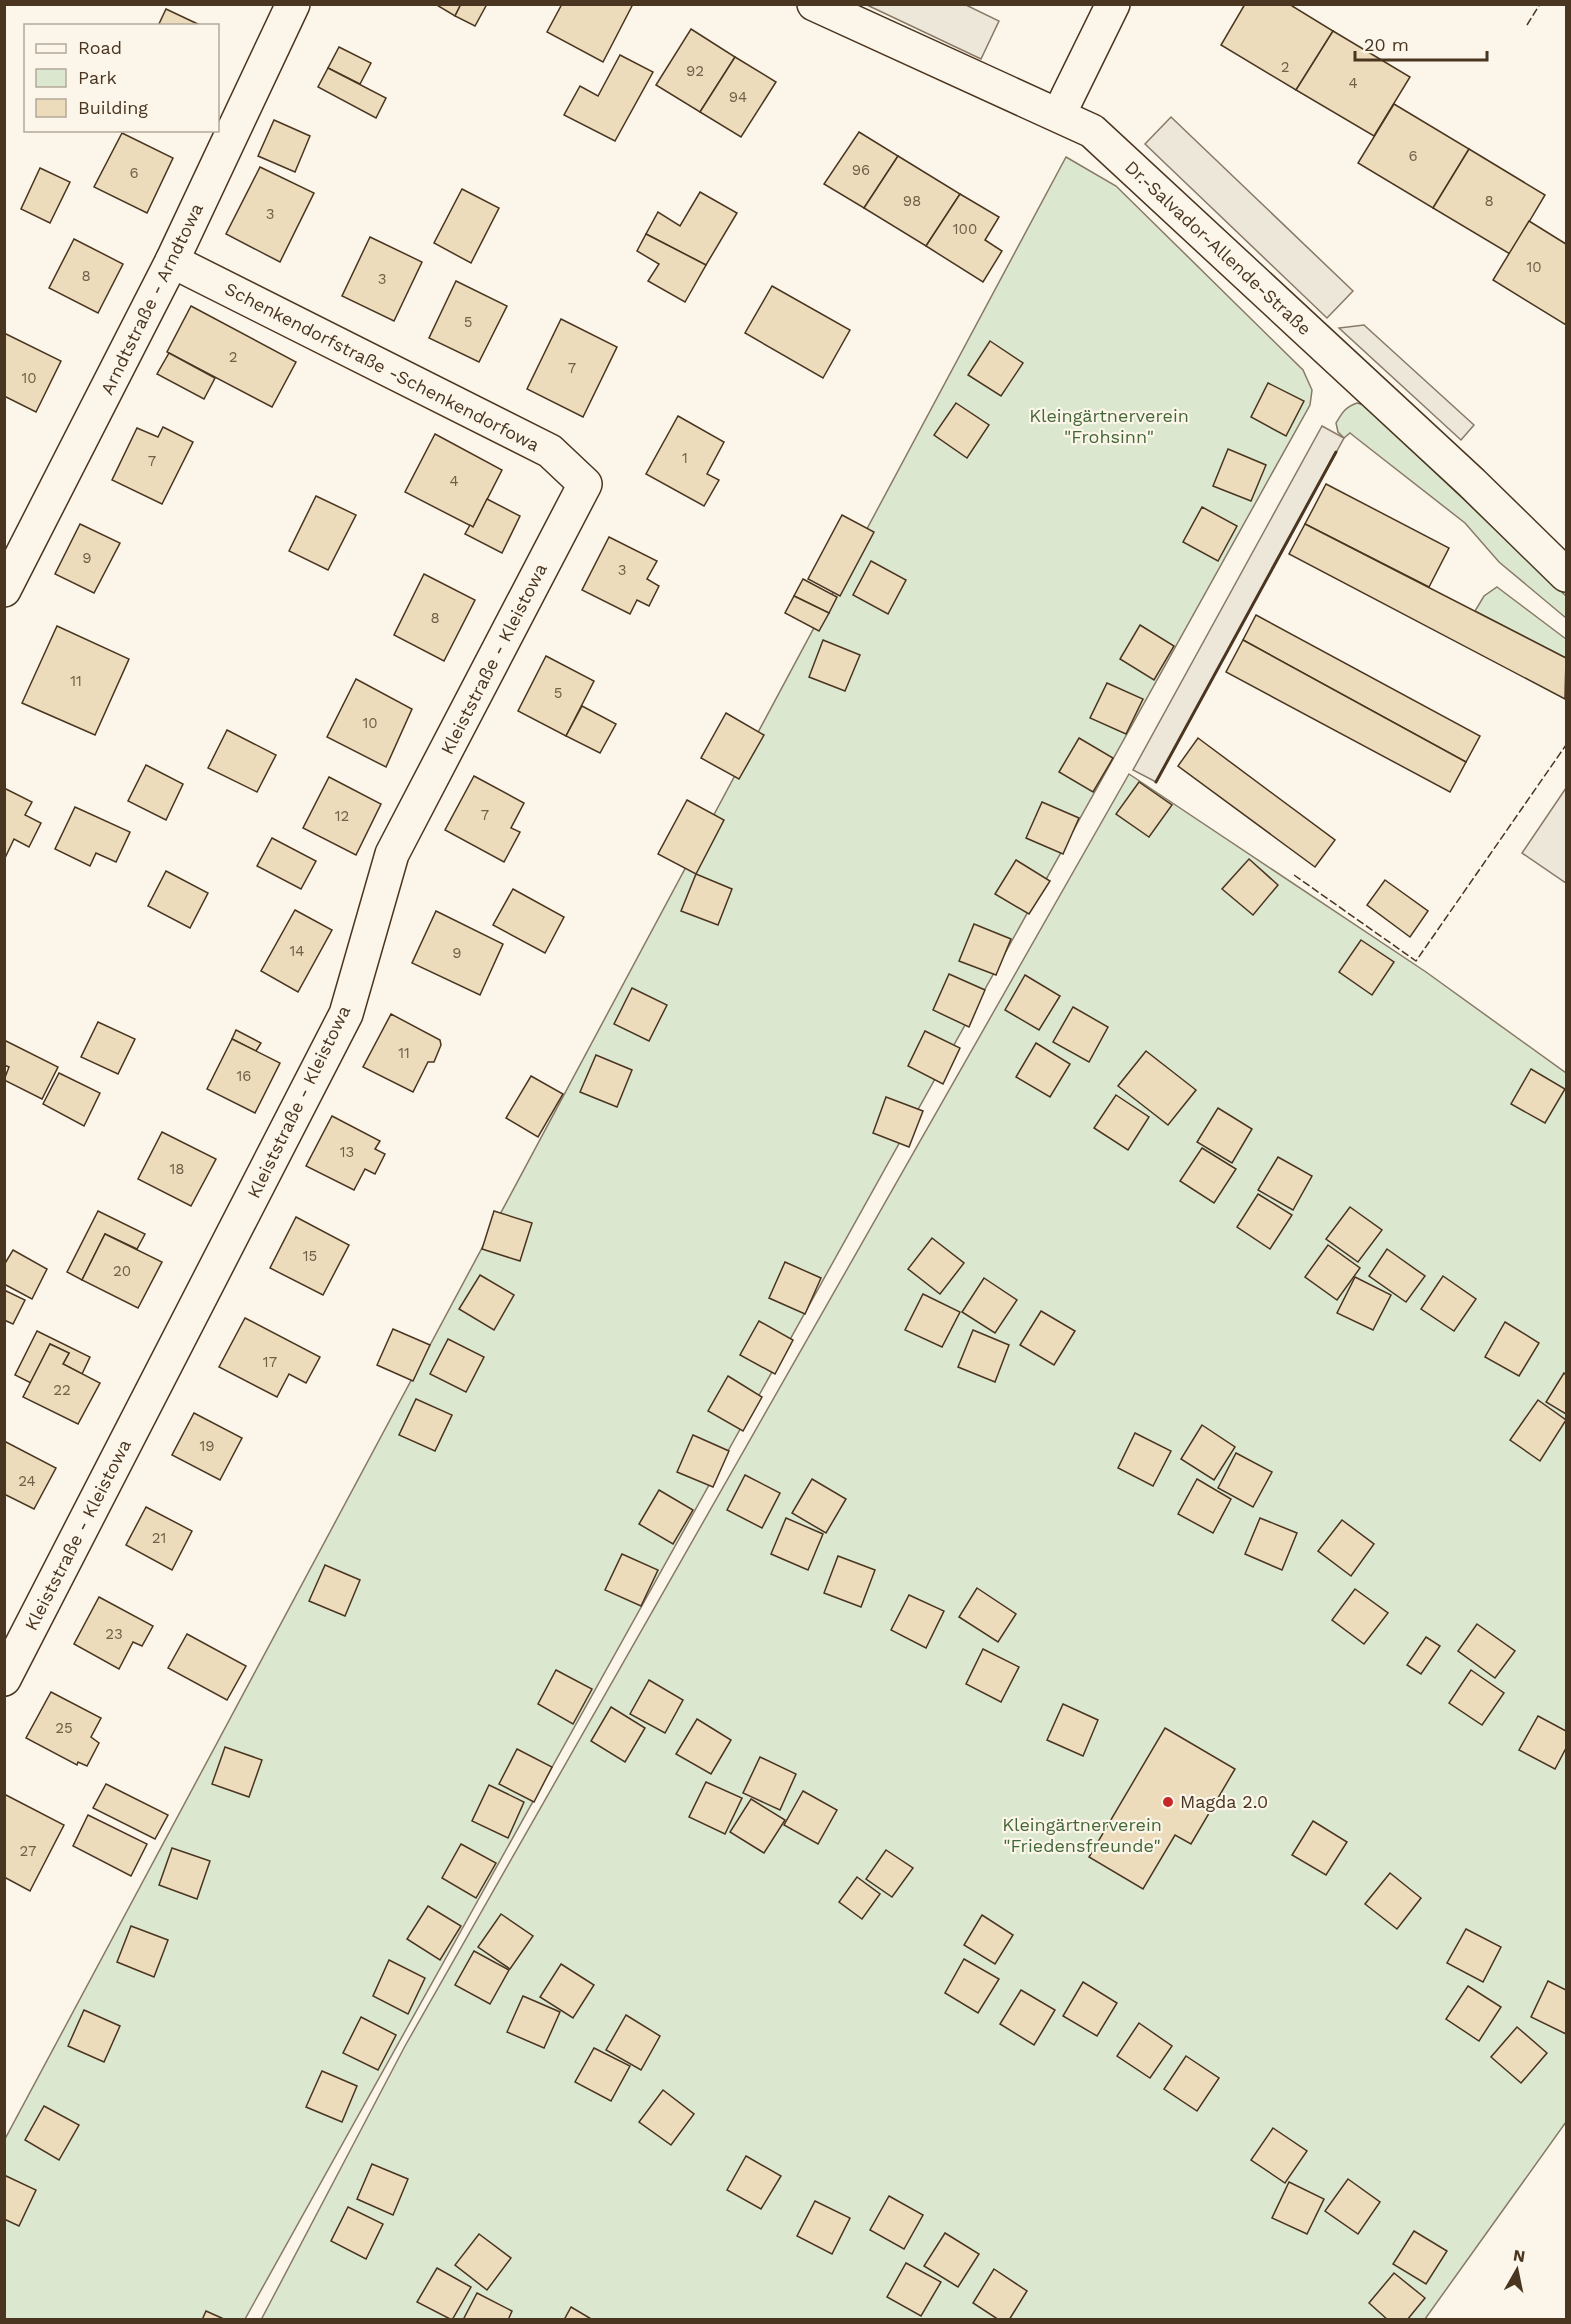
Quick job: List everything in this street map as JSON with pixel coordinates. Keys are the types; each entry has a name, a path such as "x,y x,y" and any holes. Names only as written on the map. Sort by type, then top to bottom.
{"street":[{"name":"Arndtstraße - Arndtowa","path":"4,590 172,261 293,4"},
{"name":"Dr.-Salvador-Allende-Straße","path":"814,4 1092,131 1347,370 1472,483 1566,575"},
{"path":"1059,114 1113,4"},
{"name":"Schenkendorfstraße -Schenkendorfowa","path":"172,261 550,452 585,484"},
{"name":"Kleiststraße - Kleistowa","path":"4,1679 346,1014 392,854 585,484"}],"green space":[{"name":"Kleingärtnerverein \"Frohsinn\"","path":"1066,157 1116,186 1303,370 1312,390 1310,405 245,2319 5,2320 5,2139"},
{"path":"1357,403 1364,405 1566,596 1566,618 1499,562 1465,523 1350,433 1344,438 1338,432 1336,423 1340,416 1347,408"},
{"path":"1497,587 1566,639 1566,658 1475,611 1484,596"},
{"name":"Kleingärtnerverein \"Friedensfreunde\"","path":"1129,774 1426,972 1566,1073 1566,2122 1425,2319 261,2320 405,2046"}],"shaded area":[{"path":"867,5 966,5 999,21 981,59"},
{"path":"1171,117 1353,291 1327,318 1145,144"},
{"path":"1364,325 1474,425 1461,440 1339,328"},
{"path":"1322,426 1344,438 1156,782 1133,770"},
{"path":"1566,788 1566,883 1522,853"}],"building":[{"path":"435,4 461,4 455,16"},
{"path":"461,4 487,4 475,26 455,16"},
{"path":"562,4 633,4 603,62 547,32"},
{"path":"1245,4 1289,4 1333,31 1296,90 1221,45"},
{"path":"166,9 198,24 159,24"},
{"path":"691,29 735,57 700,112 656,85"},
{"path":"1333,31 1410,77 1374,136 1296,90"},
{"path":"339,47 371,63 360,84 328,68"},
{"path":"620,55 653,72 615,141 564,115 580,86 598,96"},
{"path":"735,57 776,82 741,137 700,112"},
{"path":"328,68 386,98 376,118 318,87"},
{"path":"1394,104 1469,149 1433,208 1358,163"},
{"path":"274,120 310,136 295,172 258,156"},
{"path":"859,132 898,156 864,208 824,184"},
{"path":"122,133 173,158 147,213 94,187"},
{"path":"1469,149 1545,195 1510,254 1433,208"},
{"path":"898,156 960,194 926,246 864,208"},
{"path":"260,167 314,193 280,262 226,234"},
{"path":"40,168 70,182 50,223 21,209"},
{"path":"462,189 499,208 471,263 434,243"},
{"path":"700,192 737,213 706,265 646,234 658,212 680,226"},
{"path":"960,194 999,217 985,240 1002,251 983,282 926,246"},
{"path":"1529,221 1566,244 1566,325 1493,280"},
{"path":"646,234 706,265 685,302 648,281 659,264 637,251"},
{"path":"370,237 422,262 394,321 342,296"},
{"path":"74,239 123,264 98,313 49,288"},
{"path":"456,281 507,306 479,362 429,338"},
{"path":"772,286 850,330 823,378 745,333"},
{"path":"191,306 296,362 272,407 167,352"},
{"path":"561,319 617,347 583,417 527,389"},
{"path":"4,333 61,361 36,412 4,396"},
{"path":"990,341 1023,363 1001,396 968,375"},
{"path":"169,353 215,378 204,399 157,374"},
{"path":"1268,383 1304,401 1286,436 1251,417"},
{"path":"956,403 989,425 967,458 934,435"},
{"path":"678,416 724,442 707,474 719,480 704,506 646,474"},
{"path":"163,427 193,442 162,504 112,480 137,428 158,437"},
{"path":"435,434 502,470 473,527 405,492"},
{"path":"1228,449 1266,465 1251,501 1213,486"},
{"path":"1326,484 1449,548 1429,587 1305,524"},
{"path":"316,496 356,515 328,570 289,551"},
{"path":"487,499 520,516 502,553 465,534 470,525 473,527"},
{"path":"1202,507 1237,526 1218,561 1183,542"},
{"path":"842,515 874,532 840,596 808,579"},
{"path":"80,524 120,543 94,593 55,574"},
{"path":"1305,524 1566,658 1565,699 1289,554"},
{"path":"609,537 657,561 647,579 659,586 649,606 637,600 630,614 582,590"},
{"path":"871,561 906,580 888,614 853,595"},
{"path":"424,574 475,600 444,661 394,635"},
{"path":"803,579 837,597 829,613 794,596"},
{"path":"794,596 829,613 819,631 785,613"},
{"path":"1256,615 1480,736 1466,762 1243,640"},
{"path":"1140,625 1174,646 1154,680 1120,659"},
{"path":"57,626 129,659 95,735 22,703"},
{"path":"823,640 860,655 845,691 809,677"},
{"path":"1243,640 1466,762 1450,792 1226,672"},
{"path":"546,656 594,681 566,736 518,711"},
{"path":"356,679 412,709 386,767 327,737"},
{"path":"1107,683 1143,699 1126,734 1090,718"},
{"path":"582,706 616,724 600,753 566,736"},
{"path":"726,713 764,735 739,779 701,758"},
{"path":"227,730 276,755 257,792 208,768"},
{"path":"1079,738 1113,758 1093,792 1059,772"},
{"path":"1198,738 1335,840 1315,867 1178,766"},
{"path":"146,765 183,784 166,820 128,801"},
{"path":"474,776 524,803 511,828 520,832 504,862 445,830"},
{"path":"329,777 381,804 356,855 303,828"},
{"path":"1139,782 1172,805 1149,837 1116,814"},
{"path":"4,788 32,802 25,815 41,823 29,847 14,839 5,858"},
{"path":"687,800 724,820 696,874 658,854"},
{"path":"1042,802 1079,818 1063,854 1026,838"},
{"path":"75,807 130,832 116,862 96,853 90,866 55,849"},
{"path":"272,838 316,861 301,889 257,866"},
{"path":"1249,859 1278,885 1253,915 1222,889"},
{"path":"1016,860 1050,881 1029,914 995,894"},
{"path":"166,871 208,893 190,928 148,906"},
{"path":"696,874 732,889 718,925 681,911"},
{"path":"1385,880 1428,911 1410,937 1367,905"},
{"path":"513,889 564,917 545,953 493,925"},
{"path":"295,910 332,930 298,992 261,971"},
{"path":"436,911 503,944 480,995 412,963"},
{"path":"974,924 1011,939 996,975 959,961"},
{"path":"1361,940 1394,962 1372,995 1339,972"},
{"path":"949,974 985,990 969,1027 933,1010"},
{"path":"1025,975 1060,996 1039,1030 1005,1010"},
{"path":"632,988 667,1005 649,1041 614,1024"},
{"path":"1073,1007 1108,1027 1089,1062 1053,1042"},
{"path":"391,1014 440,1040 441,1045 434,1062 428,1062 413,1092 363,1067"},
{"path":"98,1022 135,1039 118,1074 81,1057"},
{"path":"236,1030 261,1043 256,1051 232,1039"},
{"path":"925,1031 960,1048 943,1084 908,1066"},
{"path":"232,1039 280,1063 255,1113 207,1089"},
{"path":"4,1040 58,1067 42,1099 4,1080 9,1067 4,1065"},
{"path":"1036,1043 1070,1064 1050,1097 1016,1077"},
{"path":"1146,1051 1196,1090 1168,1125 1118,1086"},
{"path":"596,1055 632,1070 617,1107 580,1092"},
{"path":"1531,1069 1565,1089 1545,1123 1511,1104"},
{"path":"59,1073 100,1093 84,1126 43,1104"},
{"path":"531,1076 563,1094 538,1137 506,1118"},
{"path":"1116,1095 1149,1117 1128,1150 1094,1128"},
{"path":"886,1097 923,1111 909,1147 873,1133"},
{"path":"1218,1108 1252,1129 1232,1163 1197,1142"},
{"path":"332,1116 380,1141 375,1149 385,1154 375,1174 365,1169 354,1190 306,1166"},
{"path":"162,1132 216,1159 191,1206 138,1179"},
{"path":"1202,1148 1236,1169 1214,1203 1180,1181"},
{"path":"1278,1157 1312,1176 1293,1210 1258,1190"},
{"path":"1258,1194 1292,1215 1270,1249 1237,1227"},
{"path":"1350,1207 1382,1230 1358,1262 1326,1239"},
{"path":"98,1211 145,1234 137,1249 105,1234 82,1280 67,1272"},
{"path":"494,1211 532,1223 520,1261 482,1249"},
{"path":"296,1217 349,1245 323,1295 270,1268"},
{"path":"105,1234 162,1262 138,1308 82,1280"},
{"path":"932,1238 964,1263 940,1294 908,1269"},
{"path":"1328,1245 1360,1268 1337,1300 1305,1277"},
{"path":"1387,1249 1425,1276 1406,1302 1369,1276"},
{"path":"13,1250 47,1269 32,1299 4,1284 4,1265"},
{"path":"785,1262 821,1278 805,1314 769,1298"},
{"path":"480,1275 514,1295 494,1330 459,1309"},
{"path":"1443,1276 1476,1299 1454,1331 1421,1309"},
{"path":"1355,1277 1391,1295 1373,1330 1337,1313"},
{"path":"984,1278 1017,1300 995,1333 962,1312"},
{"path":"4,1290 25,1300 13,1324 4,1320"},
{"path":"923,1294 960,1312 942,1347 905,1330"},
{"path":"1041,1311 1075,1331 1054,1365 1020,1345"},
{"path":"245,1318 320,1357 306,1383 289,1374 277,1397 219,1367"},
{"path":"759,1321 793,1340 775,1374 740,1355"},
{"path":"1505,1322 1539,1343 1519,1376 1485,1357"},
{"path":"393,1329 430,1345 413,1381 377,1365"},
{"path":"973,1330 1009,1345 995,1382 958,1367"},
{"path":"37,1331 90,1357 82,1374 63,1364 69,1353 50,1344 31,1383 15,1375"},
{"path":"448,1339 484,1357 466,1392 430,1374"},
{"path":"50,1344 69,1353 63,1364 100,1383 78,1424 23,1397"},
{"path":"1564,1373 1566,1375 1566,1414 1546,1402"},
{"path":"728,1376 762,1397 743,1431 708,1411"},
{"path":"416,1399 452,1415 435,1451 399,1435"},
{"path":"1538,1400 1566,1420 1540,1461 1510,1440"},
{"path":"194,1413 242,1438 220,1480 172,1455"},
{"path":"1202,1425 1235,1447 1214,1480 1181,1459"},
{"path":"1135,1433 1171,1451 1153,1486 1118,1468"},
{"path":"693,1435 729,1451 713,1487 677,1472"},
{"path":"4,1441 56,1468 34,1509 4,1494"},
{"path":"1236,1453 1272,1472 1253,1507 1218,1488"},
{"path":"745,1475 780,1493 762,1528 727,1510"},
{"path":"812,1479 846,1499 826,1533 792,1513"},
{"path":"1197,1479 1231,1499 1213,1533 1178,1514"},
{"path":"659,1490 693,1510 673,1544 639,1524"},
{"path":"146,1507 192,1531 172,1570 126,1545"},
{"path":"786,1518 823,1534 808,1570 771,1554"},
{"path":"1260,1518 1297,1533 1282,1570 1245,1554"},
{"path":"1342,1520 1374,1544 1351,1576 1318,1551"},
{"path":"622,1554 658,1570 641,1606 605,1590"},
{"path":"838,1556 875,1570 861,1607 824,1593"},
{"path":"325,1565 360,1580 345,1616 309,1601"},
{"path":"977,1588 1016,1614 998,1642 959,1617"},
{"path":"1355,1589 1388,1613 1364,1644 1332,1620"},
{"path":"909,1595 944,1611 926,1648 891,1630"},
{"path":"99,1597 153,1626 142,1646 133,1642 119,1669 74,1644"},
{"path":"1477,1624 1515,1651 1495,1678 1458,1651"},
{"path":"187,1634 246,1666 227,1700 168,1668"},
{"path":"1426,1637 1440,1646 1421,1674 1407,1665"},
{"path":"983,1649 1019,1667 1001,1702 966,1684"},
{"path":"556,1670 592,1689 573,1724 538,1704"},
{"path":"1471,1670 1504,1693 1482,1725 1449,1703"},
{"path":"649,1680 683,1700 665,1733 630,1714"},
{"path":"51,1692 101,1718 91,1737 99,1743 87,1766 78,1762 77,1765 26,1738"},
{"path":"1063,1704 1098,1720 1083,1756 1047,1740"},
{"path":"611,1707 645,1728 625,1762 591,1741"},
{"path":"1538,1716 1566,1731 1566,1748 1555,1769 1519,1750"},
{"path":"697,1719 731,1740 711,1774 676,1754"},
{"name":"Magda 2.0","path":"1165,1728 1235,1769 1191,1844 1175,1835 1143,1889 1089,1857"},
{"path":"225,1747 262,1760 249,1797 212,1784"},
{"path":"517,1749 552,1767 534,1802 499,1784"},
{"path":"760,1757 796,1774 780,1810 743,1793"},
{"path":"706,1782 742,1798 725,1834 689,1817"},
{"path":"106,1784 168,1815 155,1839 93,1808"},
{"path":"489,1785 524,1802 508,1838 472,1821"},
{"path":"803,1791 837,1810 818,1844 784,1825"},
{"path":"4,1794 64,1825 30,1891 4,1877"},
{"path":"751,1799 785,1820 764,1853 730,1832"},
{"path":"88,1815 147,1844 131,1876 73,1846"},
{"path":"1313,1821 1347,1842 1326,1875 1292,1855"},
{"path":"461,1844 496,1863 476,1898 442,1878"},
{"path":"172,1848 210,1861 197,1899 159,1885"},
{"path":"886,1850 913,1868 892,1897 866,1879"},
{"path":"1390,1873 1421,1898 1397,1929 1365,1904"},
{"path":"857,1877 880,1894 862,1919 839,1902"},
{"path":"428,1906 461,1926 440,1960 407,1939"},
{"path":"501,1914 533,1936 510,1969 478,1947"},
{"path":"982,1915 1013,1935 995,1964 964,1945"},
{"path":"131,1926 168,1940 154,1977 117,1962"},
{"path":"1466,1929 1501,1947 1483,1982 1447,1963"},
{"path":"474,1951 509,1970 490,2004 455,1985"},
{"path":"964,1959 999,1979 978,2013 945,1993"},
{"path":"389,1960 425,1978 408,2014 373,1996"},
{"path":"561,1964 594,1985 573,2018 540,1997"},
{"path":"1548,1981 1566,1990 1566,2034 1531,2017"},
{"path":"1083,1982 1117,2003 1097,2036 1063,2016"},
{"path":"1468,1986 1501,2007 1479,2041 1446,2019"},
{"path":"1021,1990 1055,2010 1034,2045 1000,2024"},
{"path":"523,1996 560,2012 544,2048 507,2032"},
{"path":"84,2010 120,2026 104,2062 68,2046"},
{"path":"626,2015 660,2036 641,2070 606,2050"},
{"path":"361,2017 396,2035 378,2070 343,2053"},
{"path":"1139,2023 1172,2046 1150,2078 1117,2056"},
{"path":"1517,2027 1547,2053 1521,2083 1491,2057"},
{"path":"594,2048 630,2066 611,2101 575,2082"},
{"path":"1186,2056 1219,2078 1197,2111 1164,2089"},
{"path":"322,2071 357,2086 342,2122 306,2107"},
{"path":"663,2090 694,2114 671,2145 639,2122"},
{"path":"44,2106 79,2125 59,2160 25,2140"},
{"path":"1273,2128 1307,2151 1285,2183 1251,2160"},
{"path":"746,2156 781,2176 761,2209 727,2190"},
{"path":"372,2164 408,2179 393,2215 357,2199"},
{"path":"4,2175 36,2190 19,2226 4,2219"},
{"path":"1348,2179 1380,2202 1358,2234 1325,2211"},
{"path":"1289,2182 1324,2199 1307,2234 1272,2218"},
{"path":"889,2196 923,2215 904,2249 870,2230"},
{"path":"815,2201 850,2218 832,2254 797,2236"},
{"path":"348,2207 383,2224 366,2259 331,2241"},
{"path":"1414,2231 1447,2251 1426,2284 1393,2264"},
{"path":"945,2233 979,2254 958,2287 924,2266"},
{"path":"479,2234 511,2258 487,2290 455,2265"},
{"path":"906,2263 941,2282 921,2316 887,2297"},
{"path":"437,2268 471,2287 452,2320 417,2302"},
{"path":"994,2269 1027,2291 1009,2320 999,2320 973,2303"},
{"path":"1394,2273 1425,2298 1407,2320 1388,2320 1369,2303"},
{"path":"477,2293 512,2311 508,2320 463,2320"},
{"path":"571,2307 593,2320 564,2320"},
{"path":"206,2311 226,2320 202,2320"}],"fence":[{"path":"1527,25 1540,4"},
{"path":"1294,875 1416,961 1566,745"}],"wall":[{"path":"1156,782 1336,452"}],"place":[{"name":"Magda 2.0","path":"1168,1802"}]}
